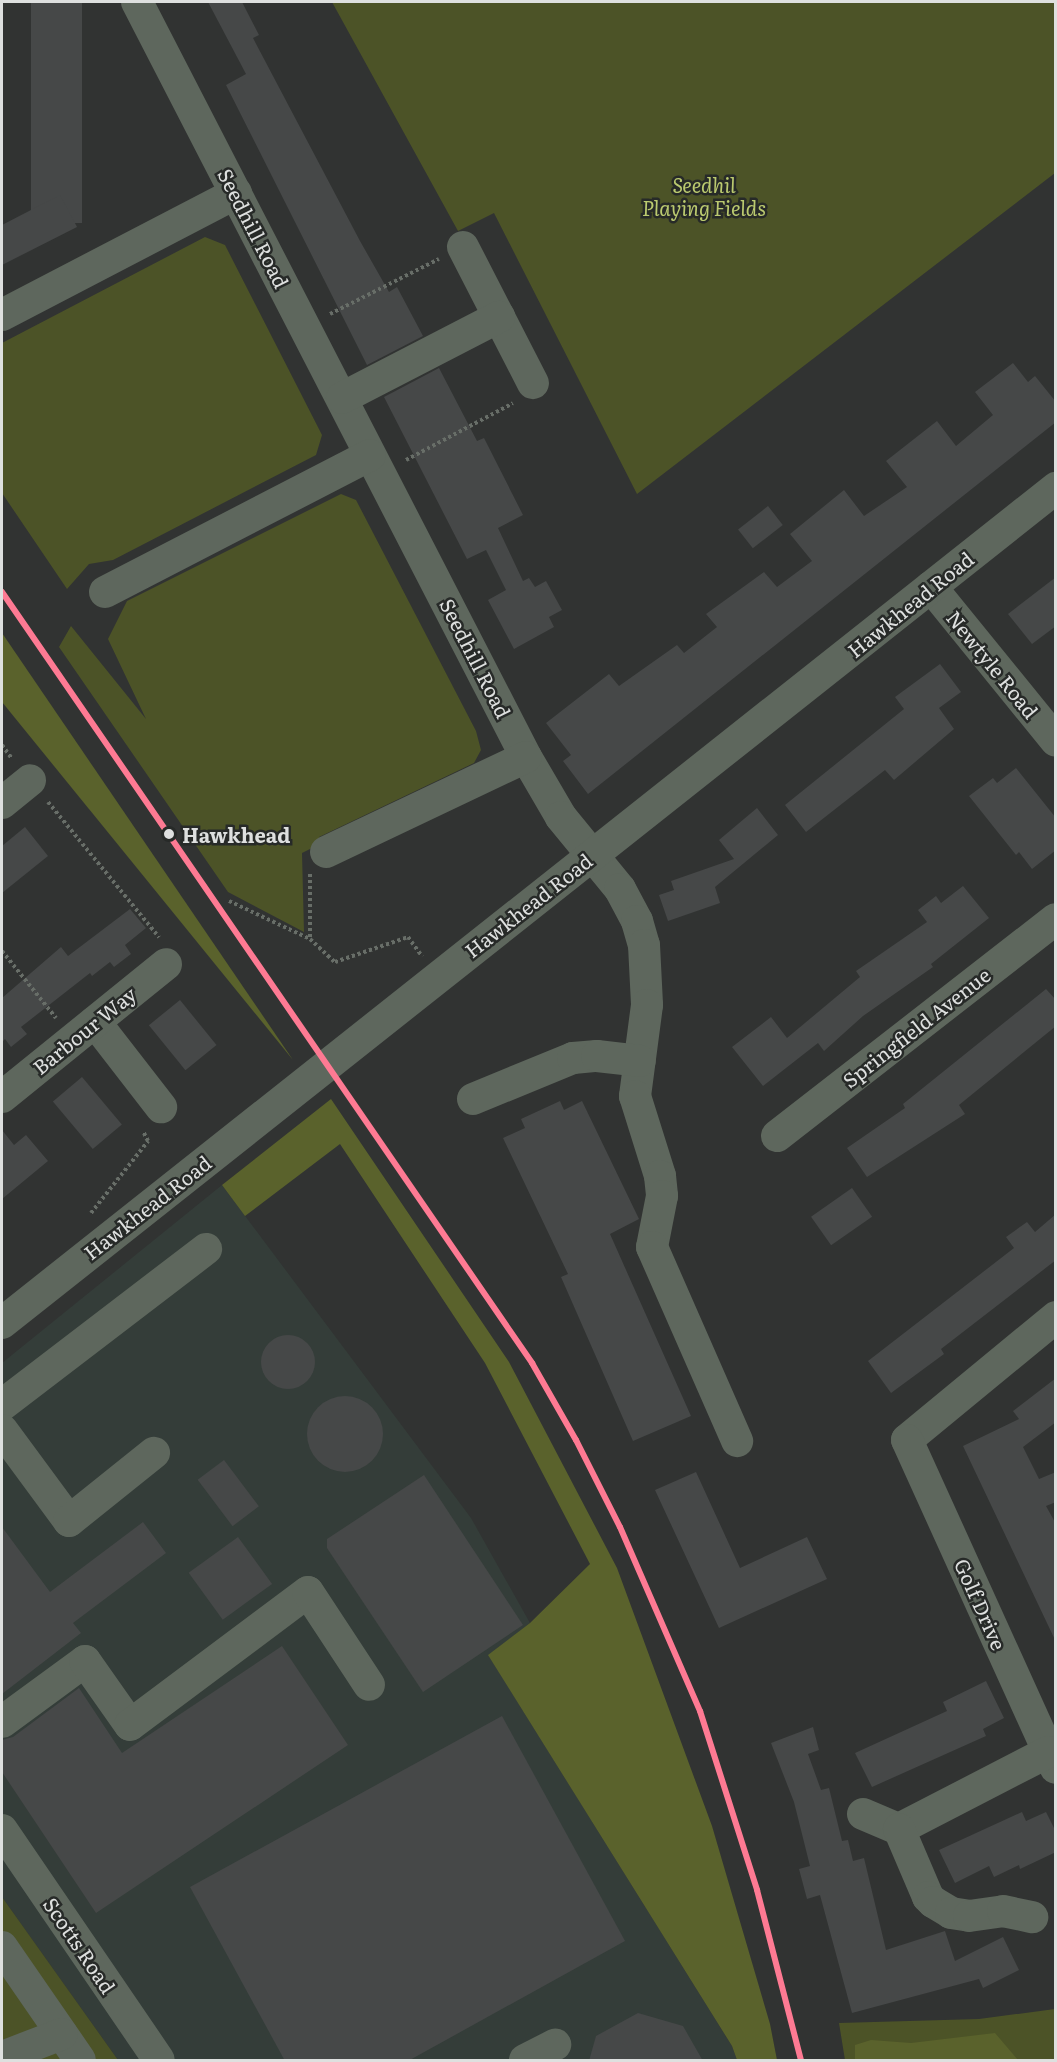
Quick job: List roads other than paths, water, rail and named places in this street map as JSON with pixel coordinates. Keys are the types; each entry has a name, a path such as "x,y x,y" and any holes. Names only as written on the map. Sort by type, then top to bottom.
{"street":[{"name":"Seedhill Road","path":"137,2 526,757 561,817 625,896 644,945 648,1005 635,1096 660,1176 662,1196 652,1246 737,1441"},
{"path":"2,315 236,193"},
{"path":"463,247 533,383"},
{"path":"342,398 499,317"},
{"path":"105,592 376,464"},
{"name":"Hawkhead Road","path":"2,1323 1056,488"},
{"name":"Newtyle Road","path":"931,587 1056,741"},
{"path":"326,852 526,757"},
{"path":"2,803 30,780"},
{"name":"Springfield Avenue","path":"777,1136 1056,919"},
{"name":"Barbour Way","path":"2,1097 166,964"},
{"path":"84,1031 161,1107"},
{"path":"473,1099 573,1058 597,1056 640,1061"},
{"path":"2,1406 206,1249"},
{"name":"Golf Drive","path":"1052,1760 907,1440 1056,1317"},
{"path":"2,1431 69,1521 154,1453"},
{"path":"2,1722 85,1662 130,1725 308,1592 369,1685"},
{"path":"899,1829 1052,1760"},
{"path":"862,1814 899,1829 927,1897 951,1913 969,1917 1003,1911 1032,1917"},
{"name":"Scotts Road","path":"2,1830 159,2061"},
{"path":"2,1947 80,2061"},
{"path":"2,2057 62,2034"},
{"path":"525,2061 555,2045"}],"place":[{"name":"Hawkhead","path":"169,834"}],"park label":[{"name":"Seedhil Playing Fields","path":"704,196"}]}
